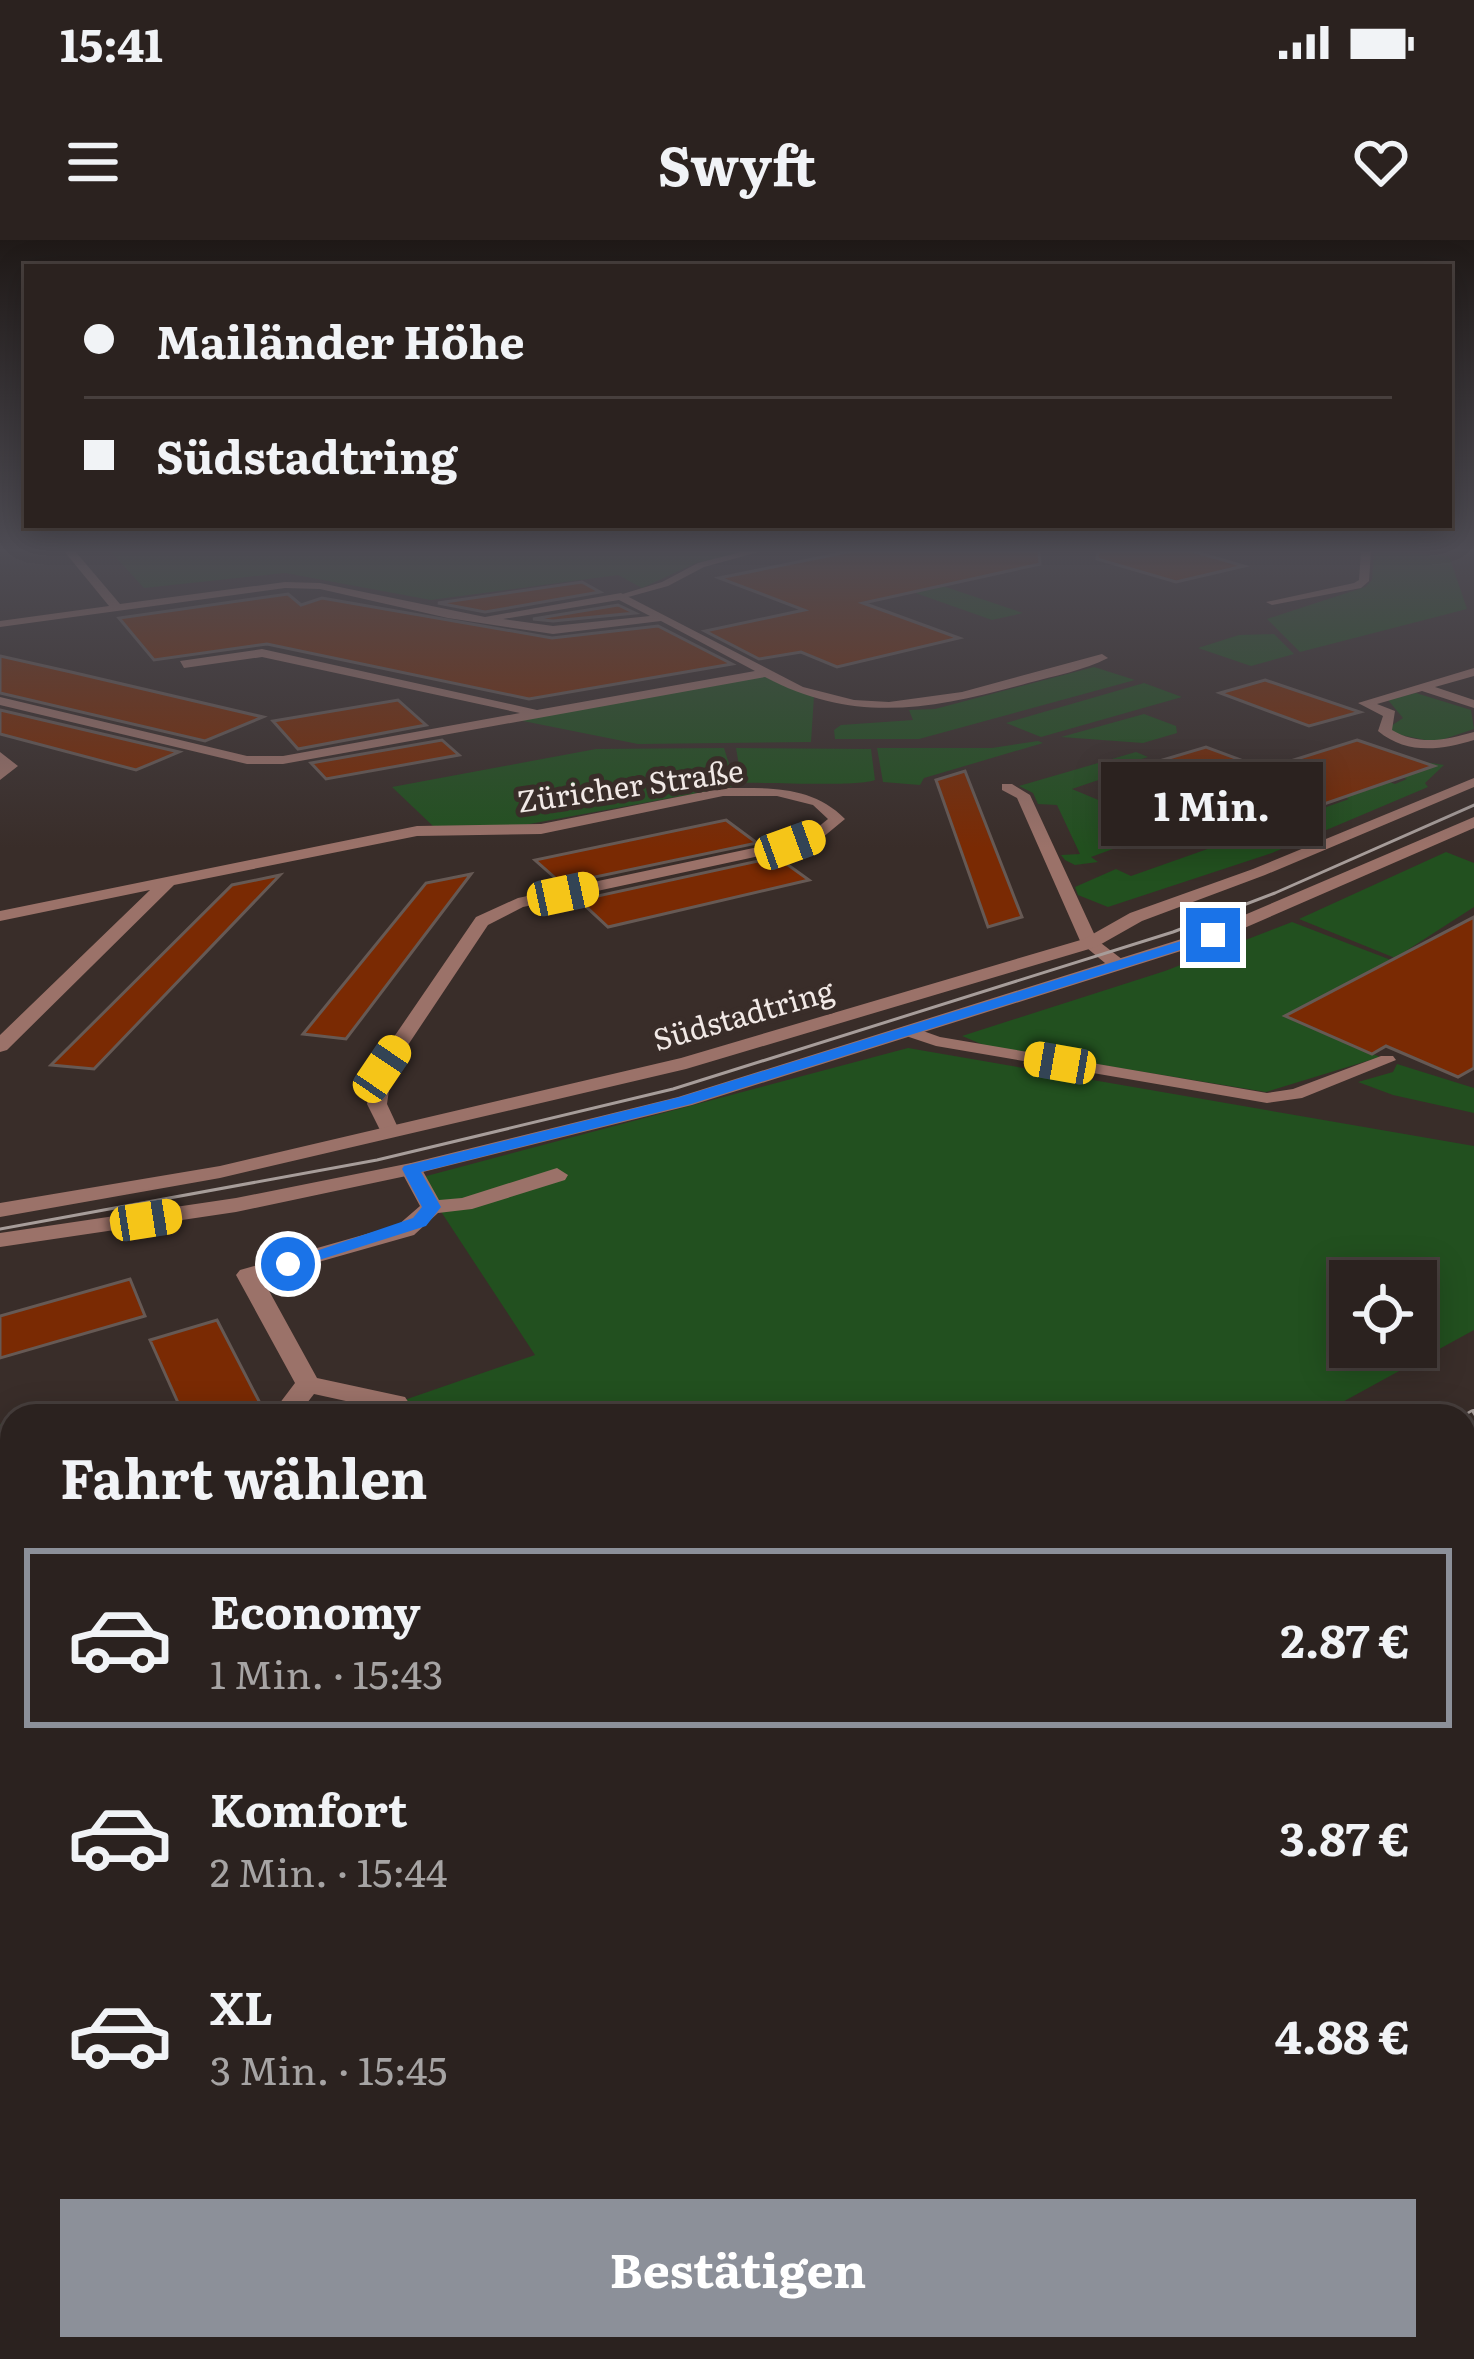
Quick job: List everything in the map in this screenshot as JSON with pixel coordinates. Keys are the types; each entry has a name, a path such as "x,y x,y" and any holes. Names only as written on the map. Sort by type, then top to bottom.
{"street":[{"path":"721,650 814,696 843,702 912,704 1102,658"},
{"path":"184,664 262,652 540,713"},
{"path":"1474,672 1365,703 1390,714 1385,731 1389,736 1420,746 1445,746 1474,736"},
{"path":"0,701 247,760 283,760 767,674"},
{"path":"1423,687 1474,704"},
{"path":"0,756 11,766 0,776"},
{"name":"Südstadtring","path":"0,1210 220,1172 686,1063 1090,944 1136,917 1259,872 1474,782"},
{"path":"1006,787 1022,795 1090,944 1118,964"},
{"name":"Züricher Straße","path":"0,916 417,831 541,829 723,792 777,792 818,802 838,819 817,835 790,845 518,903 482,921 382,1069 377,1104 390,1132"},
{"name":"Südstadtring","path":"0,1240 236,1205 411,1169 686,1101 1213,935 1474,822"},
{"path":"0,1046 170,881"},
{"path":"411,1169 432,1207"},
{"path":"396,1403 308,1384 248,1275 406,1229 432,1207 464,1204 557,1175"},
{"path":"292,1404 308,1384"}],"lane":[{"path":"909,1031 951,1044 1268,1098 1295,1094 1388,1060"}],"green space":[{"path":"1204,650 1290,650 1294,654 1251,666"},
{"path":"1094,667 1135,680 919,739 835,739 834,730 841,725 913,720 909,710 935,709"},
{"path":"767,673 814,696 811,742 638,744 513,719"},
{"path":"1144,683 1182,697 1041,737 1006,723"},
{"path":"1416,693 1471,710 1474,729 1435,742 1391,733 1391,726 1403,718 1388,700"},
{"path":"1144,714 1176,726 1177,733 1143,743 1061,737"},
{"path":"1043,743 924,778 920,785 883,782 877,748 992,748"},
{"path":"724,748 736,786 524,825 433,826 392,787 596,749"},
{"path":"736,748 871,749 875,780 742,783"},
{"path":"1136,752 1148,757 1110,769 1116,774 1072,789 1168,829 1091,857 1098,862 1075,865 1065,860 1061,855 1080,854 1057,805 1038,804 1033,793 1019,786"},
{"path":"1312,754 1395,784 1407,779 1370,765 1414,770 1432,767 1418,761 1444,765 1425,783 1428,787 1272,853 1108,907 1078,895 1075,887 1116,869 1131,876 1349,799 1301,780 1308,771 1365,791 1372,789 1294,759"},
{"path":"1446,852 1474,863 1474,907 1395,958 1299,919"},
{"path":"1292,922 1391,960 1285,1016 1380,1057 1266,1092 986,1046 962,1036 1165,971"},
{"path":"908,1048 1474,1146 1474,1330 1437,1350 1437,1260 1329,1260 1329,1368 1405,1368 1339,1404 393,1404 535,1355 419,1178"},
{"path":"1397,1064 1474,1088 1474,1113 1358,1082 1393,1072"}],"building":[{"path":"146,650 225,650 154,660"},
{"path":"295,650 705,650 732,664 529,699"},
{"path":"741,650 909,650 837,667 801,652 759,659"},
{"path":"0,656 263,717 205,741 0,693"},
{"path":"1265,680 1360,712 1309,726 1220,693"},
{"path":"398,700 426,725 298,749 273,721"},
{"path":"0,710 179,752 136,770 0,734"},
{"path":"442,740 459,755 326,779 311,763"},
{"path":"1357,740 1434,766 1263,825 1129,770 1206,747 1265,769"},
{"path":"965,771 1022,917 988,927 936,780"},
{"path":"726,820 757,843 562,884 535,860"},
{"path":"777,857 809,880 608,927 579,900"},
{"path":"471,874 346,1039 303,1034 426,883"},
{"path":"280,875 94,1069 51,1065 232,885"},
{"path":"1474,917 1474,1068 1458,1077 1386,1046 1372,1054 1285,1016"},
{"path":"130,1279 145,1316 0,1358 0,1316"},
{"path":"217,1320 260,1404 179,1404 150,1340"}],"tram line":[{"path":"0,1229 377,1160 673,1089 1173,932 1275,893 1474,805"}],"route":[{"path":"288,1264 420,1222 432,1207 411,1169 686,1101 1213,935"}]}
